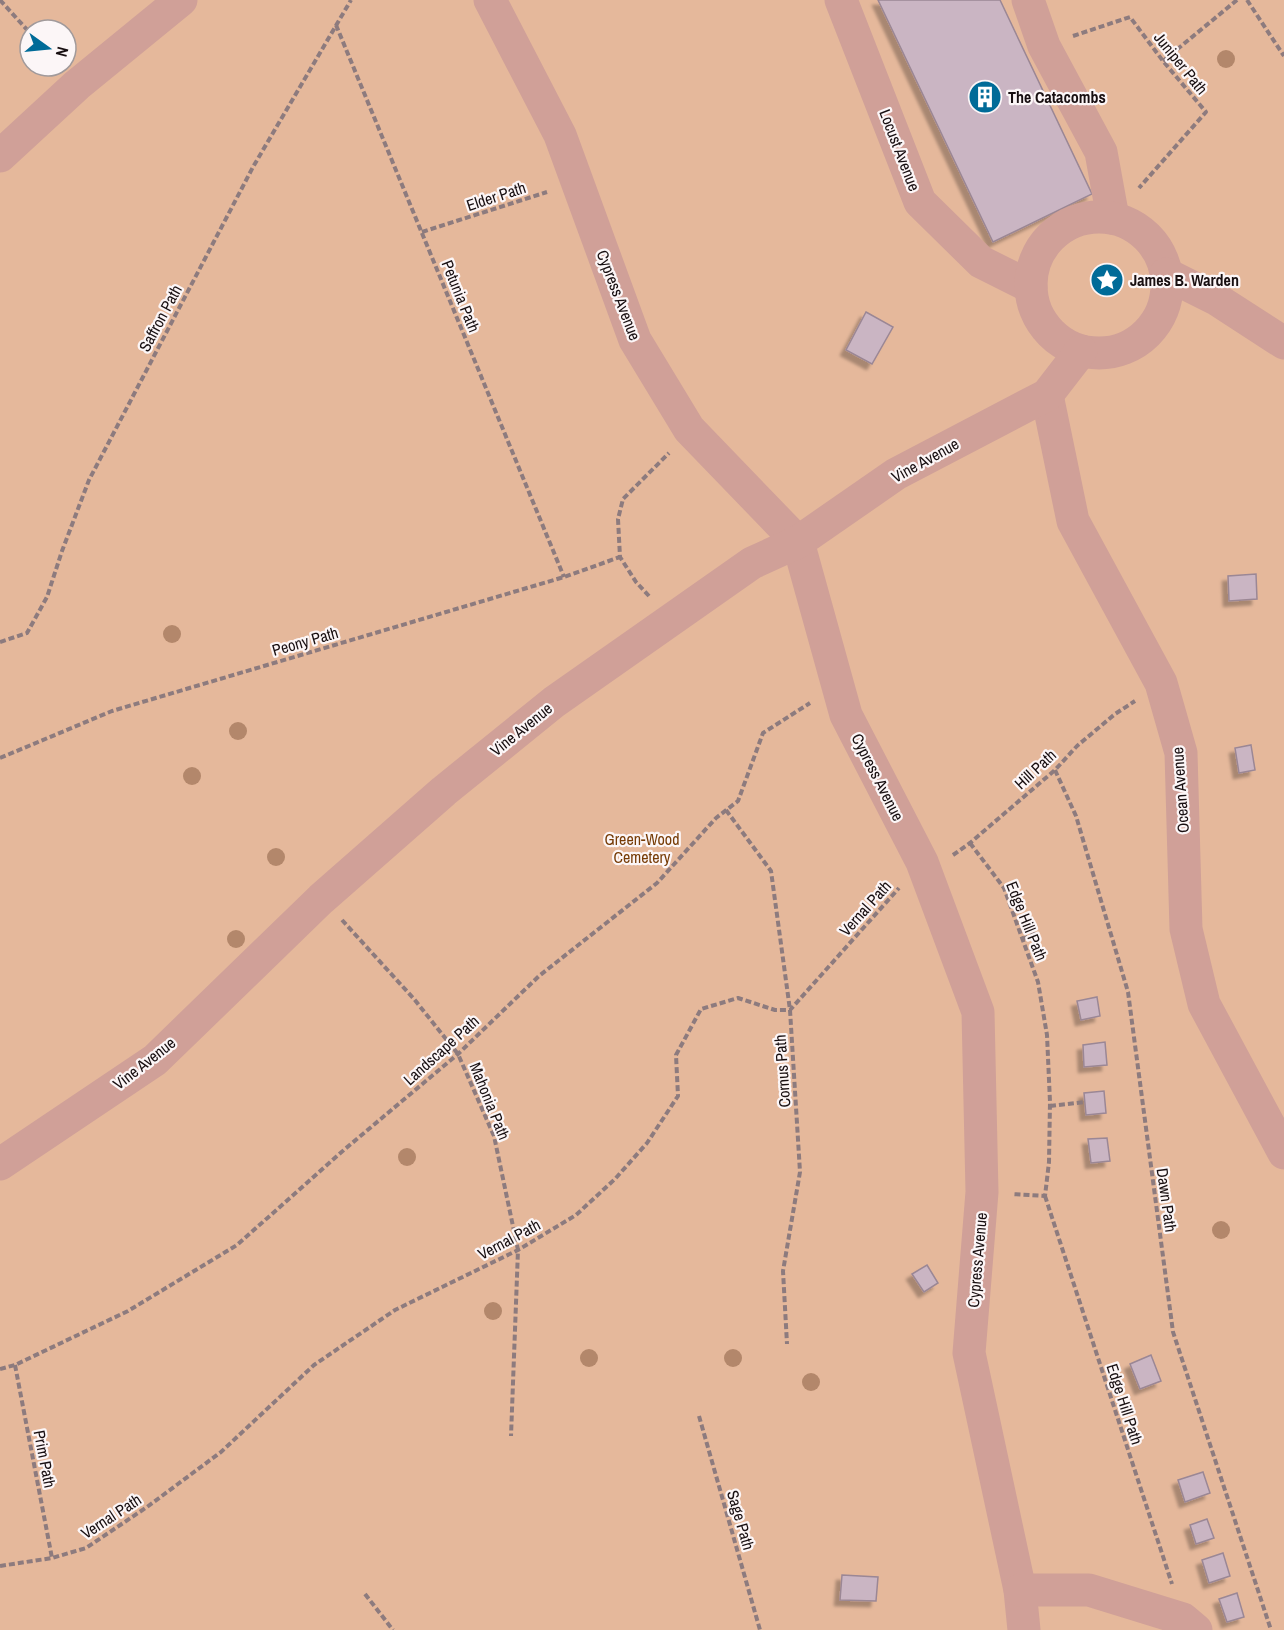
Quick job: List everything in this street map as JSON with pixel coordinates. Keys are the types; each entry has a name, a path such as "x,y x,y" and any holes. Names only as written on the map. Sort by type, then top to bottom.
{"lane":[{"path":"0,156 77,85 181,0"},
{"name":"Cypress Avenue","path":"490,0 560,135 635,340 691,432 798,542 846,715 922,862 978,1012 982,1192 969,1353 1020,1590 1024,1630"},
{"name":"Locust Avenue","path":"841,0 920,202 981,262 1031,287"},
{"path":"1028,0 1044,46 1101,152 1113,218"},
{"path":"1092,217 1113,218 1144,234 1158,252 1166,274 1166,297 1158,318 1144,336 1125,348 1103,353 1081,351 1061,342 1045,328 1035,309 1031,287 1033,267 1041,248 1055,233 1073,222 1092,217"},
{"path":"1166,274 1216,299 1284,343"},
{"name":"Vine Avenue","path":"0,1164 155,1059 321,898 444,791 554,702 752,562 798,542 896,474 1047,395 1081,351"},
{"name":"Ocean Avenue","path":"1047,395 1073,521 1161,683 1180,753 1186,929 1204,1004 1284,1153"},
{"path":"1020,1590 1089,1590 1190,1624"}],"path":[{"name":"Saffron Path","path":"0,642 27,633 47,597 89,480 253,167 351,0"},
{"path":"1163,61 1237,0"},
{"path":"1247,0 1284,56"},
{"path":"2,1 18,19"},
{"name":"Juniper Path","path":"1044,46 1130,17 1206,112 1113,218"},
{"name":"Petunia Path","path":"336,24 564,577"},
{"name":"Elder Path","path":"422,232 578,182"},
{"path":"670,620 636,582 620,557 618,519 623,499 691,432"},
{"name":"Peony Path","path":"0,758 112,711 564,577 620,557"},
{"name":"Hill Path","path":"922,862 944,861 970,843 1055,770 1077,746 1115,714 1161,683"},
{"name":"Landscape Path","path":"0,1369 15,1365 128,1311 237,1245 345,1149 458,1054 539,976 657,883 726,810 738,801 763,733 838,685"},
{"name":"Dawn Path","path":"1055,770 1076,816 1128,992 1173,1332 1271,1630"},
{"name":"Cornus Path","path":"726,810 771,871 790,1010 801,1172 783,1271 787,1344"},
{"name":"Edge Hill Path","path":"970,843 1004,888 1038,982 1047,1035 1050,1106 1049,1162 1045,1196 1190,1624"},
{"name":"Vernal Path","path":"0,1566 52,1558 86,1548 147,1507 221,1452 314,1365 395,1310 518,1250 576,1215 615,1179 646,1143 678,1096 676,1055 701,1009 738,998 775,1010 790,1010 922,862"},
{"name":"Mahonia Path","path":"321,898 407,990 458,1054 494,1136 518,1250 511,1436"},
{"path":"1022,939 1037,933"},
{"path":"1050,1106 1085,1102"},
{"path":"982,1192 1045,1196"},
{"name":"Prim Path","path":"15,1365 52,1558"},
{"name":"Sage Path","path":"699,1416 760,1630"},
{"path":"365,1594 393,1630"}],"green space":[{"name":"Green-Wood Cemetery","path":"0,0 1284,0 1284,1630 0,1630"}],"building":[{"name":"The Catacombs","path":"878,0 1000,0 1092,194 993,242"},
{"path":"866,312 893,327 872,364 846,350"},
{"path":"1256,574 1257,599 1229,601 1228,576"},
{"path":"1251,745 1255,770 1239,773 1235,748"},
{"path":"1097,997 1100,1016 1081,1020 1077,1001"},
{"path":"1105,1042 1107,1065 1084,1067 1083,1045"},
{"path":"1104,1091 1106,1113 1086,1115 1084,1093"},
{"path":"1107,1138 1110,1161 1091,1163 1088,1139"},
{"path":"927,1265 938,1283 924,1292 912,1274"},
{"path":"1151,1355 1161,1381 1140,1389 1130,1364"},
{"path":"1203,1472 1210,1493 1185,1502 1178,1480"},
{"path":"1207,1519 1214,1538 1196,1544 1190,1525"},
{"path":"1223,1553 1230,1576 1209,1583 1202,1560"},
{"path":"842,1575 878,1577 876,1601 840,1600"},
{"path":"1237,1593 1244,1617 1227,1622 1219,1599"}],"place":[{"name":"The Catacombs","path":"985,97"},
{"name":"James B. Warden","path":"1107,280"}]}
